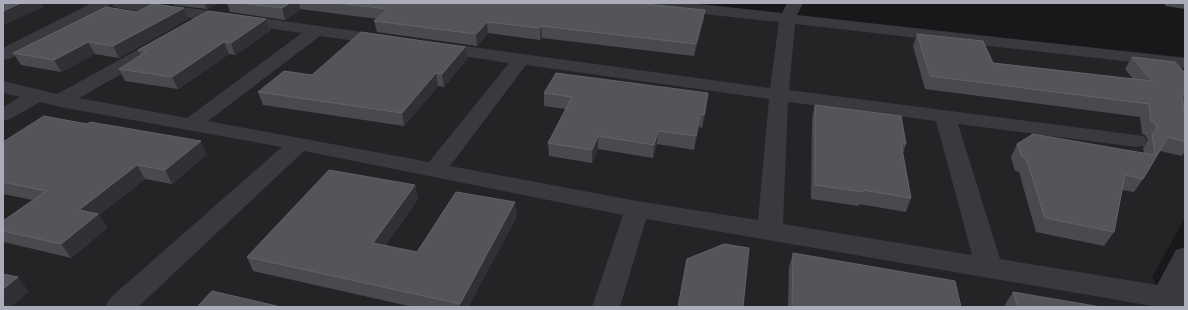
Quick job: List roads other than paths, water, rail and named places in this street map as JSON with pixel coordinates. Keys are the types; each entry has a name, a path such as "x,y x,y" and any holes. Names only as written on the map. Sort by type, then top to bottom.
{"main road":[{"path":"1170,3 1185,4"}],"street":[{"path":"3,55 104,3"},
{"path":"118,3 779,95 1136,141"},
{"path":"60,101 232,3"},
{"path":"648,3 791,11 1185,63"},
{"path":"770,230 779,95 791,11"},
{"path":"190,124 316,31"},
{"path":"435,170 521,59"},
{"path":"3,87 60,101 299,144 637,209 989,267 1179,303"},
{"path":"3,115 36,96"},
{"path":"945,116 989,267"},
{"path":"119,307 299,144"},
{"path":"606,307 637,209"},
{"path":"1179,303 1171,285 1185,257"}]}
